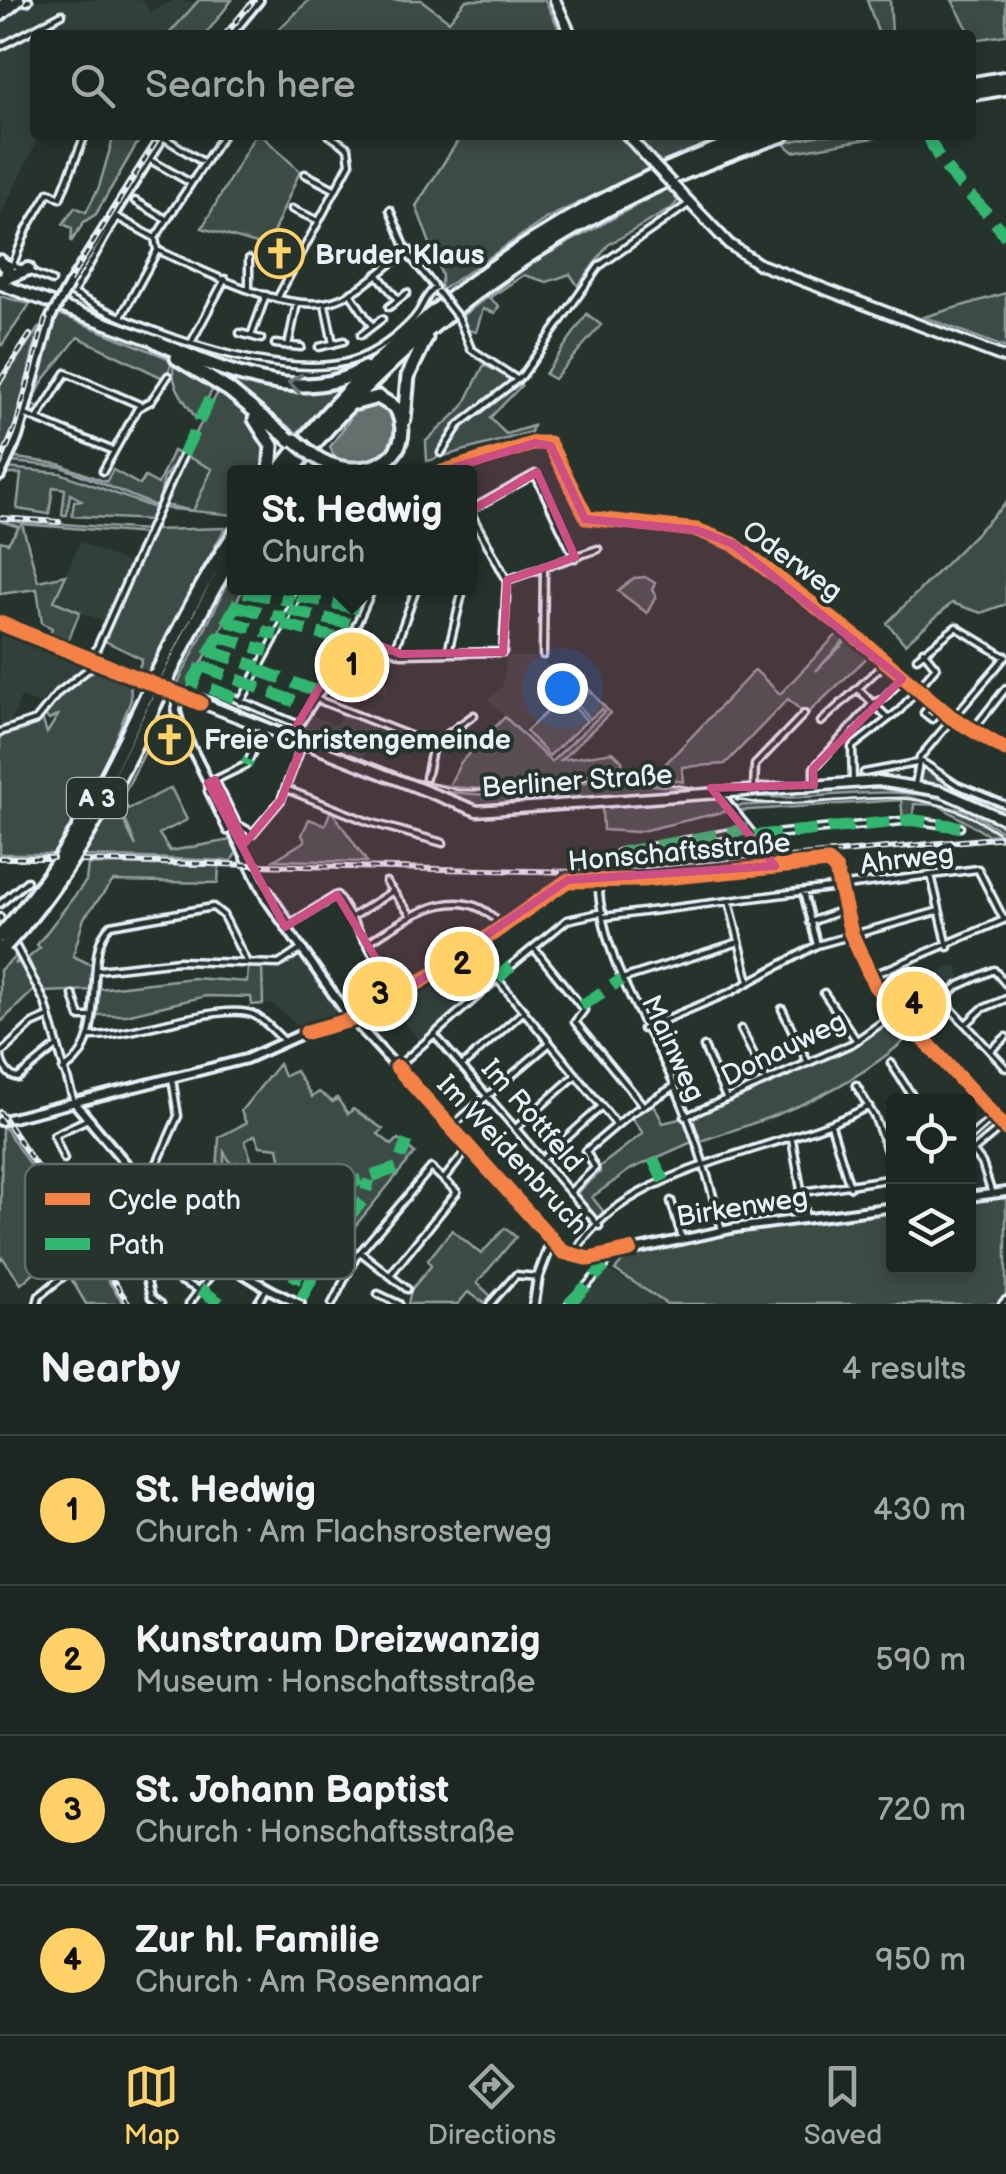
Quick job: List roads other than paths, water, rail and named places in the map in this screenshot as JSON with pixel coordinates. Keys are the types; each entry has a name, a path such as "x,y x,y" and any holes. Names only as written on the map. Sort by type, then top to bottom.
{"highway":[{"path":"976,83 1006,78"},
{"path":"976,93 1006,88"},
{"path":"284,465 384,355 458,292 540,236 651,176 742,140"},
{"path":"297,465 403,351 544,244 610,206 700,164 769,140"},
{"path":"0,261 8,270 1,283"},
{"path":"1,283 28,269"},
{"path":"381,465 398,447 411,366 421,344 446,316"},
{"path":"157,344 225,369 302,386 344,380 384,355"},
{"path":"157,344 228,390 294,441"},
{"path":"157,344 214,374 326,465"},
{"path":"228,390 268,434 273,452 271,465"},
{"path":"344,411 368,398 392,404 401,428 392,453 377,465"},
{"path":"312,456 328,465"},
{"name":"A 3","path":"19,923 85,821 227,547"},
{"name":"A 3","path":"2,944 67,870 102,814 227,566"}],"main road":[{"path":"0,7 8,0"},
{"path":"555,0 569,30"},
{"path":"0,16 25,1"},
{"path":"631,140 729,244 759,264 1006,358"},
{"path":"1,283 157,344"},
{"name":"Berliner Straße","path":"0,622 477,812 854,782 914,785 941,791 1006,820"}],"street":[{"path":"238,30 258,1"},
{"path":"32,30 62,14"},
{"path":"0,47 30,31"},
{"path":"13,264 27,229 49,192 60,198 66,188 83,140"},
{"path":"0,476 24,414 51,316 162,140"},
{"path":"170,140 202,162"},
{"path":"121,317 158,250 155,238 188,182 219,140"},
{"path":"278,298 336,190 350,155 337,140"},
{"path":"152,161 188,182"},
{"path":"305,174 336,190"},
{"path":"135,201 167,219"},
{"path":"441,453 459,424 518,380 599,266 690,204"},
{"path":"292,209 320,221"},
{"path":"390,210 397,218 406,253 459,319 471,348 518,380"},
{"path":"116,216 155,238"},
{"path":"158,250 266,295 296,303 324,304 350,293 406,253"},
{"path":"248,288 249,259"},
{"path":"0,261 52,280"},
{"path":"377,274 398,300"},
{"path":"192,341 225,279"},
{"path":"70,290 121,317 192,341 299,367 336,365 362,358 415,316 437,290"},
{"path":"350,293 372,326"},
{"path":"389,307 407,293"},
{"path":"250,336 266,295"},
{"path":"288,346 296,303"},
{"path":"324,304 333,344"},
{"path":"360,335 382,319"},
{"path":"240,334 261,339"},
{"path":"319,347 344,341"},
{"path":"275,344 301,347"},
{"path":"37,419 66,373 140,406"},
{"path":"103,471 140,406 151,400 168,376"},
{"path":"24,414 114,450"},
{"name":"Oderweg","path":"466,465 546,442 587,518 698,530 733,544 865,644 932,703 1006,750"},
{"path":"0,732 36,720 94,660 183,455"},
{"path":"477,507 535,474 575,558"},
{"path":"351,634 394,651 503,652 506,580 477,524"},
{"path":"506,580 598,549"},
{"path":"542,655 539,650 544,567"},
{"path":"241,702 298,595"},
{"path":"291,738 338,666 369,595"},
{"path":"394,651 414,595"},
{"path":"448,653 462,595"},
{"path":"914,785 918,762 1005,656 956,627 917,658"},
{"path":"850,751 889,719 937,666 923,651"},
{"path":"822,722 882,666"},
{"path":"814,785 814,768 873,703 883,700 902,680"},
{"path":"973,730 1006,688"},
{"path":"859,690 889,719"},
{"name":"Im Weidenbruch","path":"177,693 178,720 266,898 353,1021 552,1240 574,1256 599,1258"},
{"path":"234,698 297,724"},
{"path":"316,699 433,746"},
{"name":"Oderweg","path":"932,703 924,712 932,719 940,709"},
{"path":"754,789 755,765 804,714"},
{"path":"426,778 433,746 474,715"},
{"path":"263,728 248,762 211,784 236,824 248,834 279,804 302,743"},
{"path":"837,743 850,751"},
{"path":"850,751 854,782"},
{"path":"864,773 918,762 957,785 1006,805"},
{"name":"Im Weidenbruch","path":"211,784 208,790 227,831"},
{"path":"286,789 369,822 443,843"},
{"path":"723,793 728,806 777,864"},
{"path":"754,836 912,820 960,826"},
{"path":"620,853 748,829"},
{"name":"Honschaftsstraße","path":"0,1121 254,1057 313,1029 353,1021 472,948 566,881 830,863 838,888"},
{"name":"Ahrweg","path":"511,966 567,920 931,875 982,871 1005,920"},
{"path":"931,875 948,947"},
{"name":"Mainweg","path":"598,880 620,980 674,1086 722,1230"},
{"path":"0,904 27,881"},
{"path":"386,882 412,915"},
{"path":"838,888 869,978 1005,1126 976,1148"},
{"name":"Im Weidenbruch","path":"271,890 288,925"},
{"path":"352,917 393,891"},
{"path":"804,892 816,944"},
{"path":"288,925 337,895 398,995"},
{"path":"729,901 736,943 749,982"},
{"path":"367,943 438,904 465,903 486,911 502,927"},
{"path":"63,1070 89,1036 98,945 112,925 213,906 223,915 247,964"},
{"path":"810,922 843,910"},
{"path":"643,1029 749,982 816,944 939,911"},
{"path":"0,917 40,990 74,1102 125,1164"},
{"path":"869,978 1005,920"},
{"path":"620,980 736,943"},
{"path":"98,970 179,961 280,964 303,948"},
{"path":"472,948 617,1125"},
{"path":"534,948 584,1010 576,1022 642,1104"},
{"path":"912,1028 958,986 994,970 1006,984"},
{"path":"397,1066 497,979"},
{"path":"824,993 855,1038"},
{"path":"73,995 80,1016 92,1017"},
{"path":"966,1024 982,1009 1006,999"},
{"path":"942,1000 1006,1068"},
{"path":"782,1009 808,1062"},
{"path":"462,1066 524,1011"},
{"name":"Donauweg","path":"685,1117 853,1044 855,1038 897,1012"},
{"path":"89,1036 141,1032 206,1014 248,1014 286,1044"},
{"path":"49,1017 32,1024 2,1053 1,1061 18,1078 57,1046"},
{"path":"742,1029 766,1080"},
{"name":"Im Rottfeld","path":"434,1034 599,1226"},
{"path":"990,1051 1006,1036"},
{"path":"451,1127 550,1043"},
{"path":"704,1047 726,1098"},
{"path":"891,1063 911,1094"},
{"path":"516,1127 576,1075"},
{"path":"158,1164 178,1116 172,1078"},
{"path":"572,1190 595,1168 586,1151 642,1104 674,1086"},
{"path":"856,1086 869,1106 886,1150"},
{"path":"84,1100 86,1116"},
{"path":"574,1256 599,1226 641,1194 703,1165 832,1125 869,1106"},
{"path":"544,1158 602,1107"},
{"path":"64,1159 54,1135 86,1116"},
{"path":"976,1134 994,1116"},
{"path":"832,1125 850,1187"},
{"path":"792,1139 806,1218"},
{"path":"444,1178 467,1150"},
{"path":"976,1155 992,1194"},
{"path":"355,1261 428,1169 457,1192 390,1276"},
{"path":"804,1192 886,1180"},
{"path":"976,1195 1006,1192"},
{"path":"674,1204 682,1238"},
{"name":"Birkenweg","path":"599,1258 722,1230 886,1207"},
{"path":"534,1304 538,1277 552,1240"},
{"path":"360,1252 406,1289"},
{"path":"569,1304 605,1266"},
{"path":"490,1304 516,1275 538,1277"},
{"path":"38,1304 40,1296 60,1279"},
{"path":"147,1279 152,1297 161,1304"},
{"path":"189,1304 208,1279"},
{"path":"251,1279 300,1304"},
{"path":"332,1304 345,1279"},
{"path":"179,1280 199,1290"},
{"path":"257,1304 266,1288"},
{"path":"378,1294 399,1304"}],"tram line":[{"path":"0,622 169,689 203,694 289,730"},
{"path":"309,738 413,779 458,790 514,791 613,775 694,788"},
{"path":"736,800 774,804 905,799 937,804 970,816 1006,838"}],"railway":[{"path":"229,30 254,0"},
{"path":"0,464 16,426 45,320 157,140"},
{"path":"0,381 30,335"},
{"path":"0,518 59,522"},
{"path":"81,861 617,873 1006,837"},
{"path":"0,858 53,858"},
{"path":"0,1112 35,1164"},
{"path":"112,1279 129,1304"}],"place":[{"name":"Bruder Klaus","path":"280,254"},
{"name":"St. Hedwig","path":"352,665"},
{"name":"Freie Christengemeinde","path":"169,739"},
{"name":"Kunstraum Dreizwanzig","path":"462,964"},
{"name":"St. Johann Baptist","path":"380,994"},
{"name":"Zur hl. Familie","path":"914,1004"}]}
